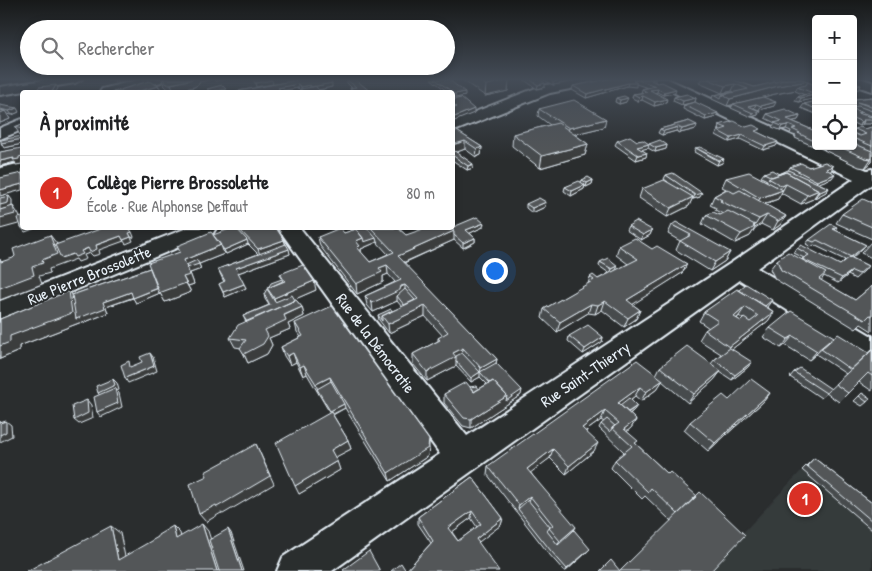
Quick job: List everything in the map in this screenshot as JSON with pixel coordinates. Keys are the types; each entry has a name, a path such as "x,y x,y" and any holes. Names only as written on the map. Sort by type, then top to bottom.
{"street":[{"path":"455,126 505,106"},
{"path":"716,106 870,176"},
{"path":"0,134 20,125"},
{"path":"0,174 20,170"},
{"name":"Rue Saint-Thierry","path":"297,571 740,268 870,176"},
{"name":"Rue Pierre Brossolette","path":"0,310 168,234 193,230"},
{"name":"Rue de la Démocratie","path":"291,230 463,458"},
{"path":"740,268 872,350"}],"shaded area":[{"path":"802,470 872,530 872,571 707,571"}],"building":[{"path":"0,106 17,108 9,111 0,109"},
{"path":"455,106 470,106 474,109 455,117 455,107 457,107"},
{"path":"552,106 584,106 606,119 569,128 539,109"},
{"path":"685,106 703,106 718,113 706,116"},
{"path":"737,106 749,106 760,111 753,113"},
{"path":"858,106 872,107 872,111"},
{"path":"785,109 800,116 787,119 812,130 812,140 792,129 796,128 774,123 782,121 767,114"},
{"path":"857,113 872,117 872,120 863,120 862,122 857,120"},
{"path":"689,121 697,125 664,131 660,129"},
{"path":"734,121 746,127 753,125 761,129 755,131 778,142 765,146 742,135 731,138 718,131 727,128 719,125"},
{"path":"558,123 588,144 542,156 513,134"},
{"path":"857,128 872,128 872,146 857,140 857,135 860,136 866,134"},
{"path":"455,130 482,147 477,149 465,141 455,144"},
{"path":"20,136 20,139 1,143 1,140"},
{"path":"630,136 637,141 643,140 649,144 637,147 647,153 638,155 617,141"},
{"path":"660,140 667,145 656,148 649,144"},
{"path":"857,145 872,151 871,159 847,150 857,150"},
{"path":"700,147 724,159 719,160 696,148"},
{"path":"20,148 20,157 19,159 13,160 14,158 0,161 0,152"},
{"path":"455,151 473,164 468,166 455,157"},
{"path":"825,162 833,166 826,169 835,174 817,181 790,167 801,163 809,167"},
{"path":"772,170 779,174 788,170 829,188 818,193 819,190 786,172 772,177 764,173"},
{"path":"749,172 783,190 760,198 726,178"},
{"path":"786,172 819,190 807,195 786,184 782,186 768,178"},
{"path":"20,173 20,185 0,190 0,178"},
{"path":"673,173 702,193 695,195 666,175"},
{"path":"588,177 593,180 587,183 582,180"},
{"path":"664,180 693,197 671,208 642,189"},
{"path":"579,181 585,185 572,191 565,187"},
{"path":"727,189 734,193 740,190 786,216 778,221 767,215 759,219 720,201 722,200 714,196"},
{"path":"9,196 8,203 0,205 0,198"},
{"path":"539,198 546,202 532,208 526,204"},
{"path":"863,199 872,203 872,227 842,214"},
{"path":"13,206 15,214 0,218 0,210"},
{"path":"728,211 755,225 753,226 755,227 741,234 706,215 713,212 720,215"},
{"path":"477,217 484,223 466,230 475,238 463,243 454,235 453,230 455,230 455,226"},
{"path":"636,221 652,230 643,235 628,226"},
{"path":"676,222 730,252 715,262 680,241 691,235 672,225"},
{"path":"831,224 837,227 833,229 866,245 851,257 817,240 814,242 809,240"},
{"path":"97,230 130,230 132,232 129,233 131,237 123,240 121,236 96,245 97,249 90,252 88,248 81,251 83,254 75,257 73,254 61,258 55,245"},
{"path":"227,230 238,230 247,240 224,250 213,235"},
{"path":"240,230 277,230 284,240 258,249"},
{"path":"335,230 342,230 344,233 357,230 363,238 356,241 360,246 357,247 370,262 394,252 373,230 400,230 406,235 420,230 453,230 454,231 398,256 497,359 481,368 463,348 453,353 456,357 427,372 413,354 440,340 438,338 448,332 425,306 388,324 382,316 418,299 405,285 401,286 400,290 372,303 365,296 401,280 387,265 379,268 382,272 356,284 318,237"},
{"path":"357,230 369,230 376,238 364,242"},
{"path":"211,232 221,245 184,260 190,275 183,277 186,283 159,293 148,263 180,252 177,246"},
{"path":"50,235 57,254 42,260 43,263 32,267 34,275 0,288 0,259 1,262 13,258 15,256 13,249"},
{"path":"635,238 652,249 657,246 687,264 627,300 640,310 628,318 605,301 598,305 591,304 560,322 544,309 594,280 590,277 593,275 598,279 638,259 619,246"},
{"path":"286,244 289,249 236,268 244,284 223,292 219,284 225,281 218,269"},
{"path":"801,245 840,265 850,257 868,266 859,274 852,271 842,278 802,259 809,255 797,248"},
{"path":"788,252 826,273 819,279 855,300 872,286 872,316 870,315 865,320 781,270 777,260"},
{"path":"608,258 618,266 612,269 600,262"},
{"path":"197,260 199,264 187,268 186,265"},
{"path":"303,265 314,281 274,298 267,288 285,281 280,274"},
{"path":"150,268 158,288 133,298 131,292 103,302 105,308 76,319 72,295"},
{"path":"282,279 283,281 268,288 271,283"},
{"path":"746,284 772,300 765,306 739,290"},
{"path":"267,289 275,302 292,295 295,300 247,322 243,316 270,305 264,294"},
{"path":"405,289 415,300 404,305 397,296"},
{"path":"737,289 774,312 729,347 705,330 718,321 704,312","holes":["745,307 758,316 750,322 744,318 741,321 734,317"]},
{"path":"69,291 72,313 10,336 10,342 0,346 0,319"},
{"path":"296,300 302,307 284,315 286,320 265,330 268,336 263,344 244,354 240,348 246,340 230,338 238,325"},
{"path":"332,306 429,440 428,448 388,473 330,377 316,384 304,365 300,367 293,353 287,356 281,347 303,336 295,323"},
{"path":"391,309 392,311 382,316 382,321 378,315"},
{"path":"791,311 834,337 817,351 793,336 788,339 770,328"},
{"path":"588,325 603,337 585,349 569,336"},
{"path":"838,334 869,353 851,370 821,349"},
{"path":"687,346 721,371 694,394 660,367"},
{"path":"730,348 752,362 735,375 714,360"},
{"path":"872,350 872,376 868,373 848,393 835,384"},
{"path":"150,353 154,366 125,378 121,365 129,361 130,367 142,362 140,357"},
{"path":"462,353 480,372 471,378 456,361 456,356"},
{"path":"637,360 663,380 646,392 640,387 618,403 636,420 624,429 638,441 635,443 668,474 670,472 697,496 678,514 651,488 648,492 615,460 632,446 612,428 619,423 605,411 582,428 598,443 569,466 553,449 527,469 576,527 560,541 549,528 553,525 530,496 519,505 488,466"},
{"path":"496,363 522,390 506,401 507,396 493,381 490,383 480,372"},
{"path":"800,368 831,389 826,393 794,372"},
{"path":"113,379 115,385 98,393 96,386"},
{"path":"751,379 770,393 715,443 690,422 723,395 729,400"},
{"path":"331,381 344,404 330,411 317,389"},
{"path":"493,381 507,396 471,419 464,418 444,394 466,382 474,392"},
{"path":"476,386 478,389 474,392 470,387"},
{"path":"115,388 118,403 97,412 94,397"},
{"path":"862,393 870,398 867,402 859,396"},
{"path":"629,398 637,406 628,412 620,405"},
{"path":"87,400 88,413 74,420 72,406"},
{"path":"331,412 348,440 331,450 337,461 295,486 276,443"},
{"path":"607,419 615,426 610,432 601,424"},
{"path":"6,421 6,432 0,435 0,423"},
{"path":"256,444 270,476 217,507 216,505 199,514 190,484 207,476 205,472"},
{"path":"814,458 872,503 872,521 807,466"},
{"path":"472,477 503,518 476,539 499,571 406,571 433,541 418,517","holes":["472,511 481,524 458,541 448,528"]},
{"path":"700,492 745,535 711,571 620,571"},
{"path":"528,500 550,527 547,531 558,545 574,530 590,549 567,569 518,509"},
{"path":"202,524 217,571 27,571 111,526 118,560 173,526 176,539"},
{"path":"228,529 242,571 219,571 209,540"},
{"path":"369,551 380,571 343,570"},
{"path":"611,560 620,571 600,571"},
{"path":"401,563 406,571 391,571"}],"place":[{"name":"Collège Pierre Brossolette","path":"805,499"}]}
